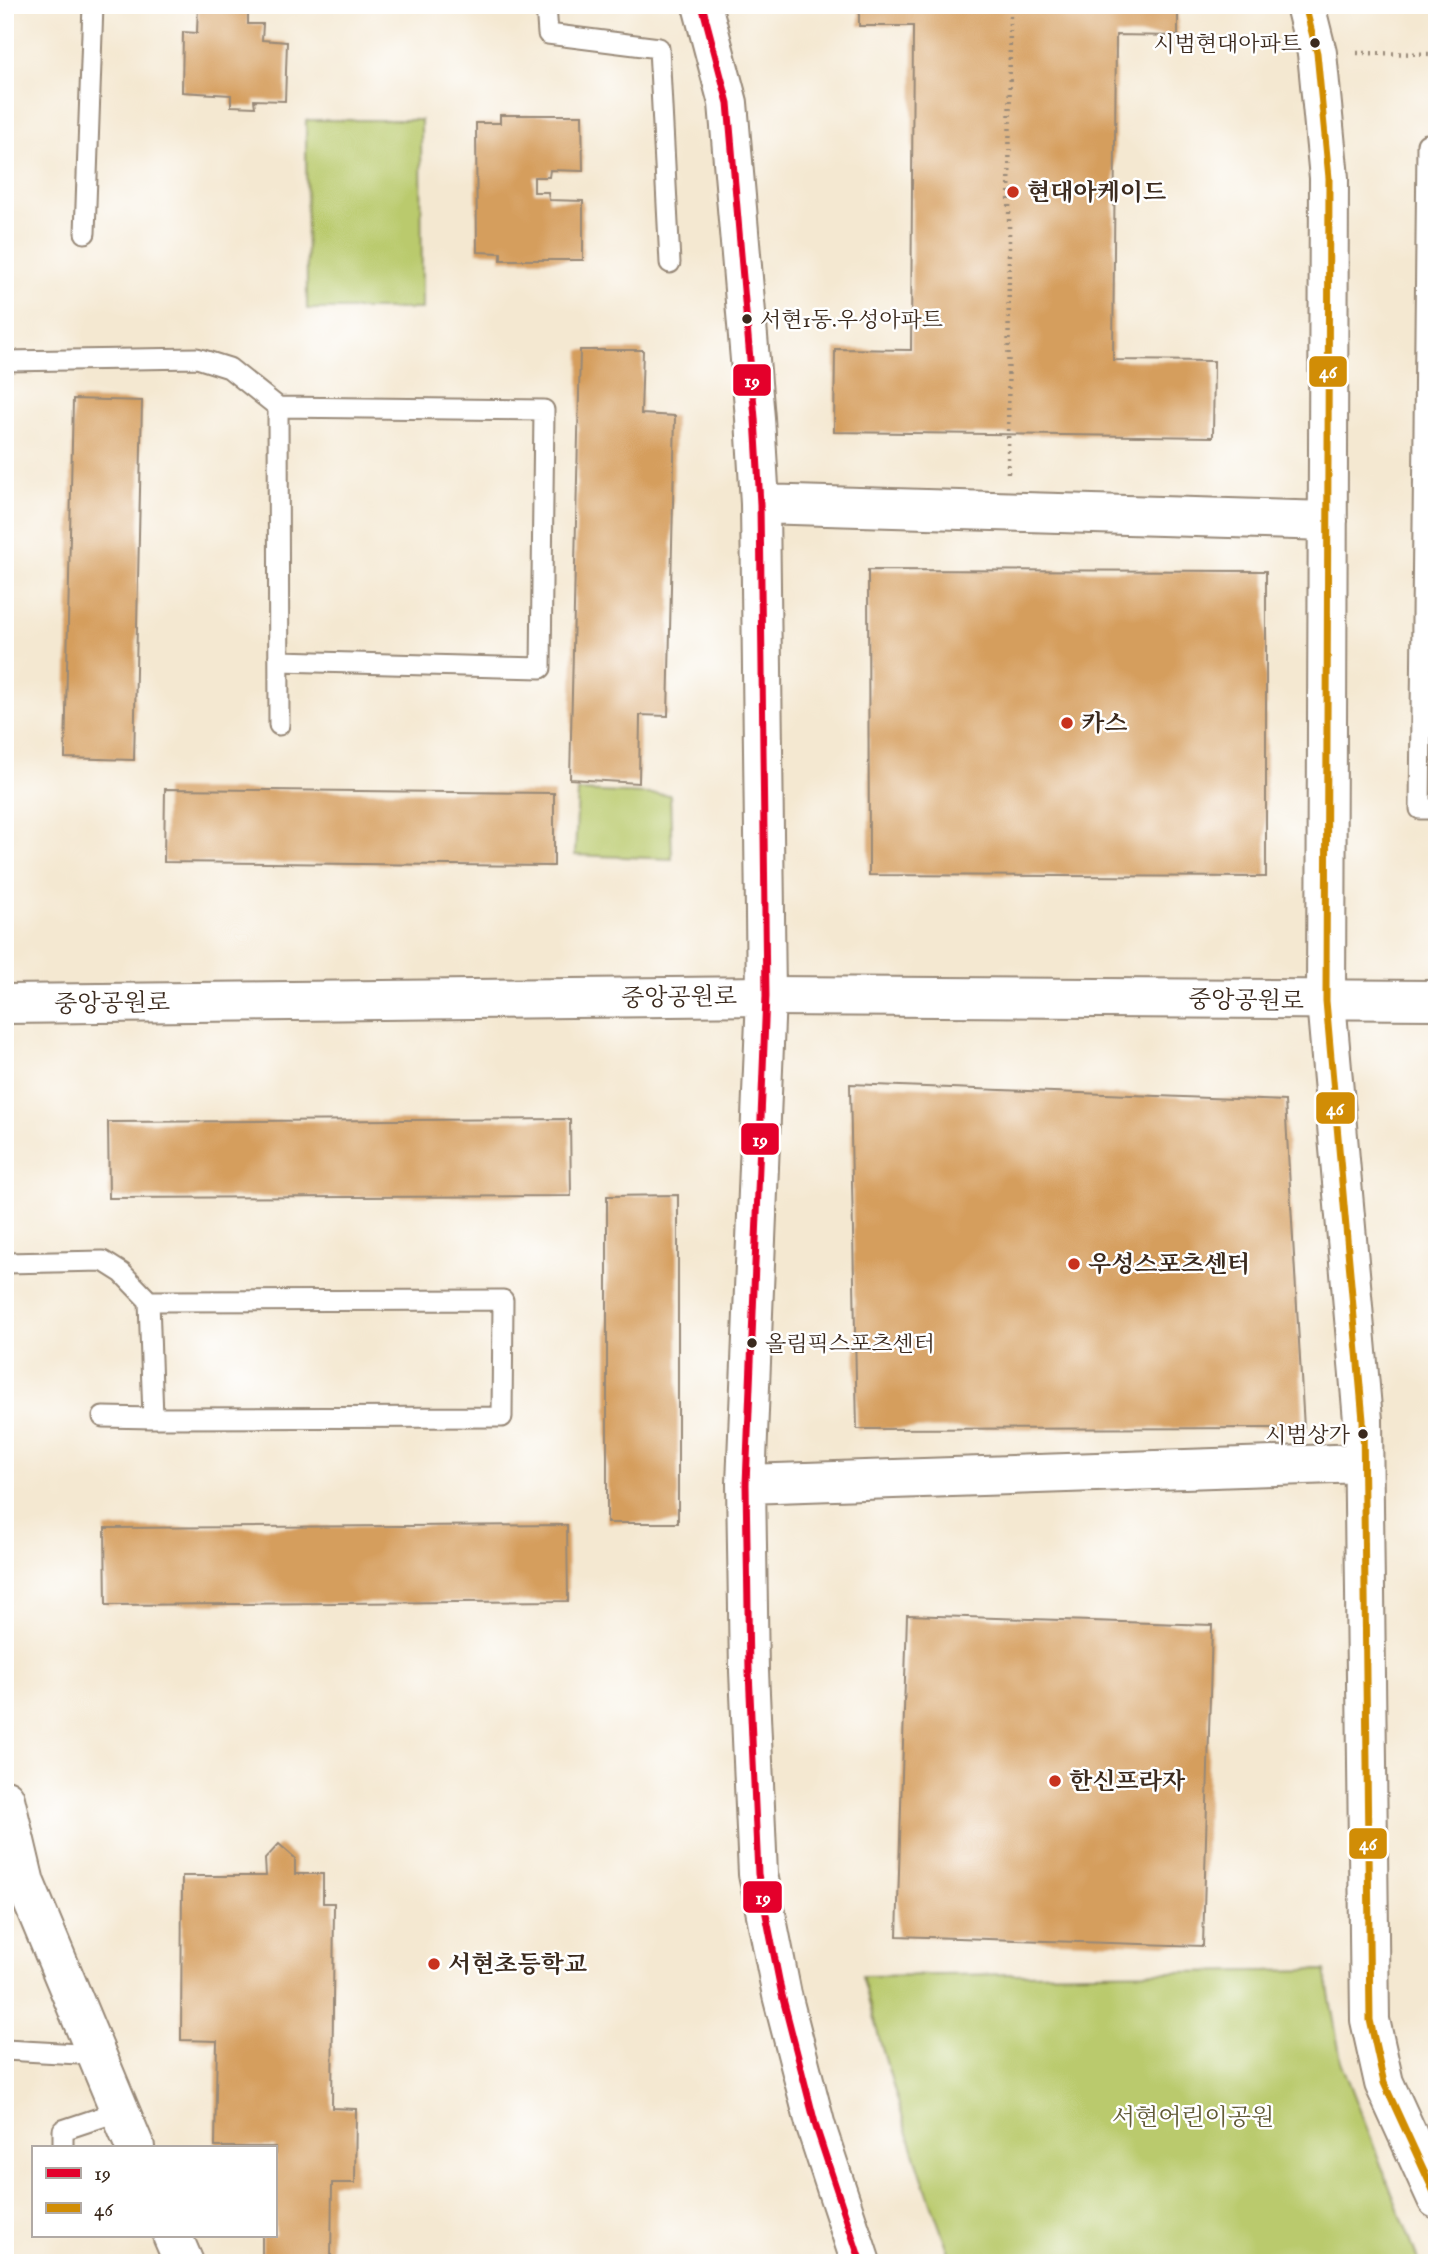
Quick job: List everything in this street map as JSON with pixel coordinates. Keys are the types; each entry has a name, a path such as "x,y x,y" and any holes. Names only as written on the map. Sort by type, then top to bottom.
{"street":[{"path":"702,5 729,103 760,504 766,996 746,1484 749,1671 758,1874 782,1995 813,2114 861,2263"},
{"path":"1305,5 1317,53 1329,178 1326,1001 1363,1420 1370,2020 1384,2083 1437,2199"},
{"path":"760,504 1328,521"},
{"name":"중앙공원로","path":"5,1004 766,996 1437,1000"},
{"path":"746,1484 1363,1463"},
{"path":"5,1799 24,1883 135,2146"},
{"path":"172,2236 184,2263"}],"lane":[{"path":"85,233 93,5"},
{"path":"546,5 548,34 659,48 670,263"},
{"path":"1427,144 1420,809 1437,809"},
{"path":"5,361 197,358 229,368 278,407 544,410 541,668 280,662"},
{"path":"278,407 279,724"},
{"path":"5,1263 103,1261 122,1273 149,1301 153,1418"},
{"path":"103,1417 502,1417 503,1300 149,1301"},
{"path":"5,2050 97,2055"},
{"path":"63,2146 63,2130 120,2111"}],"path":[{"path":"1008,472 1010,5"},
{"path":"1317,53 1437,54"}],"green space":[{"path":"306,120 421,120 422,309 307,309"},
{"path":"578,791 670,795 672,859 575,855"},
{"name":"서현어린이공원","path":"1325,1970 1341,2061 1419,2263 953,2263 904,2121 862,1976"}],"building":[{"path":"198,5 262,5 262,9 248,8 248,24 263,24 262,40 287,42 285,101 254,100 255,107 231,106 231,95 182,92 183,32 197,33"},
{"name":"현대아케이드","path":"859,5 1178,5 1178,36 1116,35 1113,360 1214,361 1213,437 834,432 835,349 911,350 913,26 859,26"},
{"path":"500,115 582,115 583,171 550,170 549,177 534,177 534,192 548,192 549,200 583,201 583,260 501,260 501,253 477,252 476,123 500,123"},
{"path":"580,350 643,350 641,414 675,416 668,716 640,715 639,783 570,779"},
{"path":"73,399 142,401 134,760 65,758"},
{"name":"카스","path":"868,570 1266,571 1266,877 869,875"},
{"path":"165,789 554,793 554,866 164,862"},
{"name":"우성스포츠센터","path":"850,1084 1285,1101 1304,1428 857,1429"},
{"path":"570,1119 571,1196 109,1198 108,1122"},
{"path":"678,1195 678,1523 607,1523 607,1196"},
{"path":"567,1525 568,1601 106,1605 105,1528"},
{"name":"한신프라자","path":"907,1615 1212,1625 1203,1946 897,1936"},
{"path":"279,1844 295,1858 295,1874 323,1874 323,1903 334,1903 332,2108 356,2109 355,2183 332,2183 331,2263 262,2263 262,2236 276,2236 276,2146 215,2146 217,2041 181,2040 182,1876 266,1876 265,1859"}],"transit line":[{"name":"19","path":"702,5 728,103 760,504 766,996 746,1484 749,1671 758,1874 782,1995 816,2127 861,2263"},
{"name":"46","path":"1305,5 1317,53 1329,178 1326,1001 1363,1420 1370,2020 1384,2083 1437,2199"}],"place":[{"name":"시범현대아파트","path":"1315,43"},
{"name":"현대아케이드","path":"1013,192"},
{"name":"서현1동.우성아파트","path":"747,319"},
{"name":"카스","path":"1067,723"},
{"name":"우성스포츠센터","path":"1074,1264"},
{"name":"올림픽스포츠센터","path":"752,1343"},
{"name":"시범상가","path":"1363,1434"},
{"name":"한신프라자","path":"1055,1781"},
{"name":"서현초등학교","path":"434,1964"}]}
